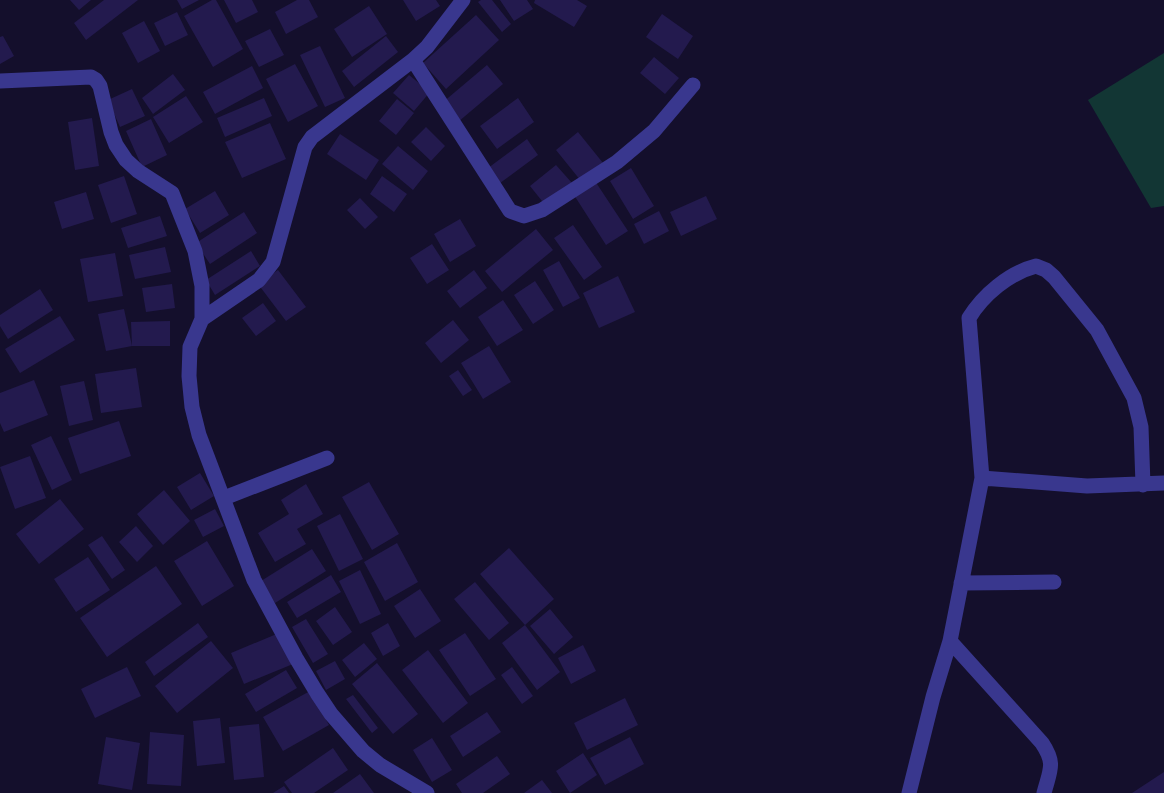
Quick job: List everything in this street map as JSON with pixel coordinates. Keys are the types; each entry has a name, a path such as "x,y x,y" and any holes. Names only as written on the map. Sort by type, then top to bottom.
{"street":[{"path":"202,319 259,280 273,262 305,147 312,137 427,47 463,0"},
{"path":"412,60 510,211 524,216 542,210 617,162 654,131 693,85"},
{"path":"0,81 91,77 96,80 100,86 111,132 126,160 138,171 172,193 195,251 202,286 202,319 190,347 189,376 192,407 199,435 254,580 296,658 331,714 363,751 380,765 427,793"},
{"path":"909,793 933,697 950,641 982,478 969,318 976,306 1014,274 1036,266 1046,270 1097,330 1134,398 1141,427 1143,485"},
{"path":"224,498 327,458"},
{"path":"982,478 1087,486 1164,483"},
{"path":"961,583 1054,582"},
{"path":"950,641 1042,743 1050,755 1051,766 1044,793"}],"green space":[{"path":"1164,53 1164,206 1151,208 1088,100"}],"building":[{"path":"70,0 91,0 79,10"},
{"path":"104,0 138,0 86,40 74,23"},
{"path":"177,0 199,0 182,9"},
{"path":"216,0 243,49 213,67 184,16"},
{"path":"224,0 252,0 258,12 236,23"},
{"path":"297,0 309,0 318,17 286,34 275,12"},
{"path":"403,0 436,0 440,6 416,21"},
{"path":"492,0 511,24 502,32 478,2"},
{"path":"500,0 527,0 533,9 514,21"},
{"path":"535,0 577,0 587,6 574,27 534,3"},
{"path":"369,6 387,34 352,57 334,29"},
{"path":"177,12 188,35 165,46 154,23"},
{"path":"662,14 693,36 678,59 646,37"},
{"path":"476,15 499,40 446,89 423,63"},
{"path":"144,21 160,51 138,63 122,33"},
{"path":"270,29 284,55 259,67 245,41"},
{"path":"3,36 14,56 0,64 0,37"},
{"path":"386,36 398,52 354,87 342,71"},
{"path":"320,46 345,98 325,107 300,55"},
{"path":"654,57 679,78 665,94 640,73"},
{"path":"295,64 318,106 288,122 266,79"},
{"path":"487,65 503,84 458,122 442,103"},
{"path":"252,66 263,88 215,114 203,92"},
{"path":"173,74 185,90 153,114 142,98"},
{"path":"409,75 430,92 414,111 393,93"},
{"path":"132,89 145,116 120,127 108,100"},
{"path":"186,96 203,122 169,143 153,117"},
{"path":"264,98 272,116 225,137 217,118"},
{"path":"518,98 534,122 497,149 480,126"},
{"path":"397,99 414,113 396,135 379,121"},
{"path":"92,118 99,166 75,170 68,122"},
{"path":"151,119 167,155 142,167 126,131"},
{"path":"270,123 286,159 242,178 225,142"},
{"path":"426,127 445,146 431,161 411,142"},
{"path":"578,132 603,163 581,181 556,150"},
{"path":"340,134 379,160 366,180 327,154"},
{"path":"527,139 538,155 496,186 484,171"},
{"path":"398,146 428,171 413,190 382,164"},
{"path":"556,165 572,183 546,206 530,186"},
{"path":"631,168 654,206 633,219 610,181"},
{"path":"124,176 137,214 111,223 98,185"},
{"path":"382,176 407,194 394,212 370,194"},
{"path":"595,181 628,231 606,245 574,195"},
{"path":"215,191 229,215 200,233 185,209"},
{"path":"86,192 94,219 62,229 54,202"},
{"path":"706,196 717,219 681,236 670,212"},
{"path":"360,198 378,217 365,229 347,210"},
{"path":"659,211 669,231 644,244 634,224"},
{"path":"244,212 257,233 210,264 196,243"},
{"path":"160,216 167,236 128,248 121,228"},
{"path":"460,219 476,246 450,262 434,234"},
{"path":"573,225 602,267 584,280 554,238"},
{"path":"536,229 553,250 502,292 485,271"},
{"path":"432,244 449,270 427,284 410,258"},
{"path":"165,247 171,272 135,279 129,255"},
{"path":"251,251 260,266 215,295 206,280"},
{"path":"115,253 123,296 88,302 80,259"},
{"path":"559,261 580,298 563,307 543,270"},
{"path":"278,270 306,307 286,321 258,284"},
{"path":"474,270 487,288 460,308 447,291"},
{"path":"618,276 635,312 599,328 583,293"},
{"path":"535,281 554,310 533,324 514,295"},
{"path":"172,284 175,308 146,312 142,288"},
{"path":"40,289 53,310 8,339 0,326 0,315"},
{"path":"503,300 523,330 497,346 478,317"},
{"path":"263,303 276,321 256,336 242,318"},
{"path":"124,309 132,346 106,351 98,314"},
{"path":"60,316 75,340 20,373 5,349"},
{"path":"453,320 469,340 441,363 425,343"},
{"path":"170,321 170,346 132,346 131,322"},
{"path":"489,346 511,382 483,399 461,363"},
{"path":"136,368 142,407 101,413 95,374"},
{"path":"458,370 472,390 463,396 449,376"},
{"path":"34,380 48,415 4,432 0,423 0,393"},
{"path":"84,381 93,420 69,426 60,386"},
{"path":"119,421 131,456 80,474 68,438"},
{"path":"51,436 72,480 52,490 31,445"},
{"path":"30,456 46,498 15,509 0,467"},
{"path":"200,473 214,496 191,510 177,487"},
{"path":"369,482 399,534 372,550 342,497"},
{"path":"306,484 323,514 297,529 306,544 275,562 258,533 289,514 281,500"},
{"path":"164,490 190,521 163,545 137,514"},
{"path":"60,499 84,529 39,564 16,534"},
{"path":"215,509 224,526 203,537 194,520"},
{"path":"340,514 363,559 339,571 317,526"},
{"path":"136,526 153,546 137,562 119,542"},
{"path":"102,536 125,570 112,579 88,545"},
{"path":"207,541 234,586 202,606 174,561"},
{"path":"397,543 418,582 385,601 364,562"},
{"path":"509,548 554,599 525,625 480,574"},
{"path":"312,549 326,571 275,603 261,581"},
{"path":"88,557 110,590 76,612 54,579"},
{"path":"156,566 182,604 107,657 80,618"},
{"path":"360,570 381,614 360,624 339,581"},
{"path":"331,575 341,592 297,618 287,602"},
{"path":"475,582 509,623 489,640 454,599"},
{"path":"420,589 441,621 415,638 394,606"},
{"path":"335,607 352,632 333,645 316,621"},
{"path":"550,609 573,637 554,654 530,626"},
{"path":"306,619 328,654 313,663 292,627"},
{"path":"198,623 208,637 154,676 145,662"},
{"path":"388,623 400,646 383,656 371,633"},
{"path":"525,625 560,672 537,690 502,643"},
{"path":"279,633 293,664 244,684 231,653"},
{"path":"465,633 496,679 470,696 439,650"},
{"path":"211,641 233,668 177,713 155,686"},
{"path":"364,643 377,659 355,677 342,660"},
{"path":"583,645 596,671 571,684 558,658"},
{"path":"428,650 468,703 443,723 402,670"},
{"path":"335,661 345,679 326,690 316,671"},
{"path":"377,663 418,714 393,734 352,684"},
{"path":"127,667 141,696 95,718 81,689"},
{"path":"512,667 533,696 522,704 501,675"},
{"path":"286,670 297,688 256,712 245,694"},
{"path":"310,691 329,725 283,751 263,717"},
{"path":"353,695 378,728 372,733 346,699"},
{"path":"625,698 638,725 587,750 574,723"},
{"path":"487,712 501,732 463,757 450,736"},
{"path":"220,718 225,763 197,766 193,721"},
{"path":"259,724 264,777 234,780 229,727"},
{"path":"150,732 184,735 181,786 147,784"},
{"path":"106,737 140,743 132,790 98,784"},
{"path":"630,737 644,764 605,785 590,758"},
{"path":"432,738 452,770 432,782 413,750"},
{"path":"333,748 348,770 314,793 292,793 284,782"},
{"path":"583,753 597,775 570,793 556,771"},
{"path":"497,756 510,774 483,793 462,793 456,784"},
{"path":"1164,772 1164,793 1132,793"},
{"path":"360,774 374,793 333,793"},
{"path":"542,780 552,793 524,793"},
{"path":"284,786 289,793 273,793"}]}
